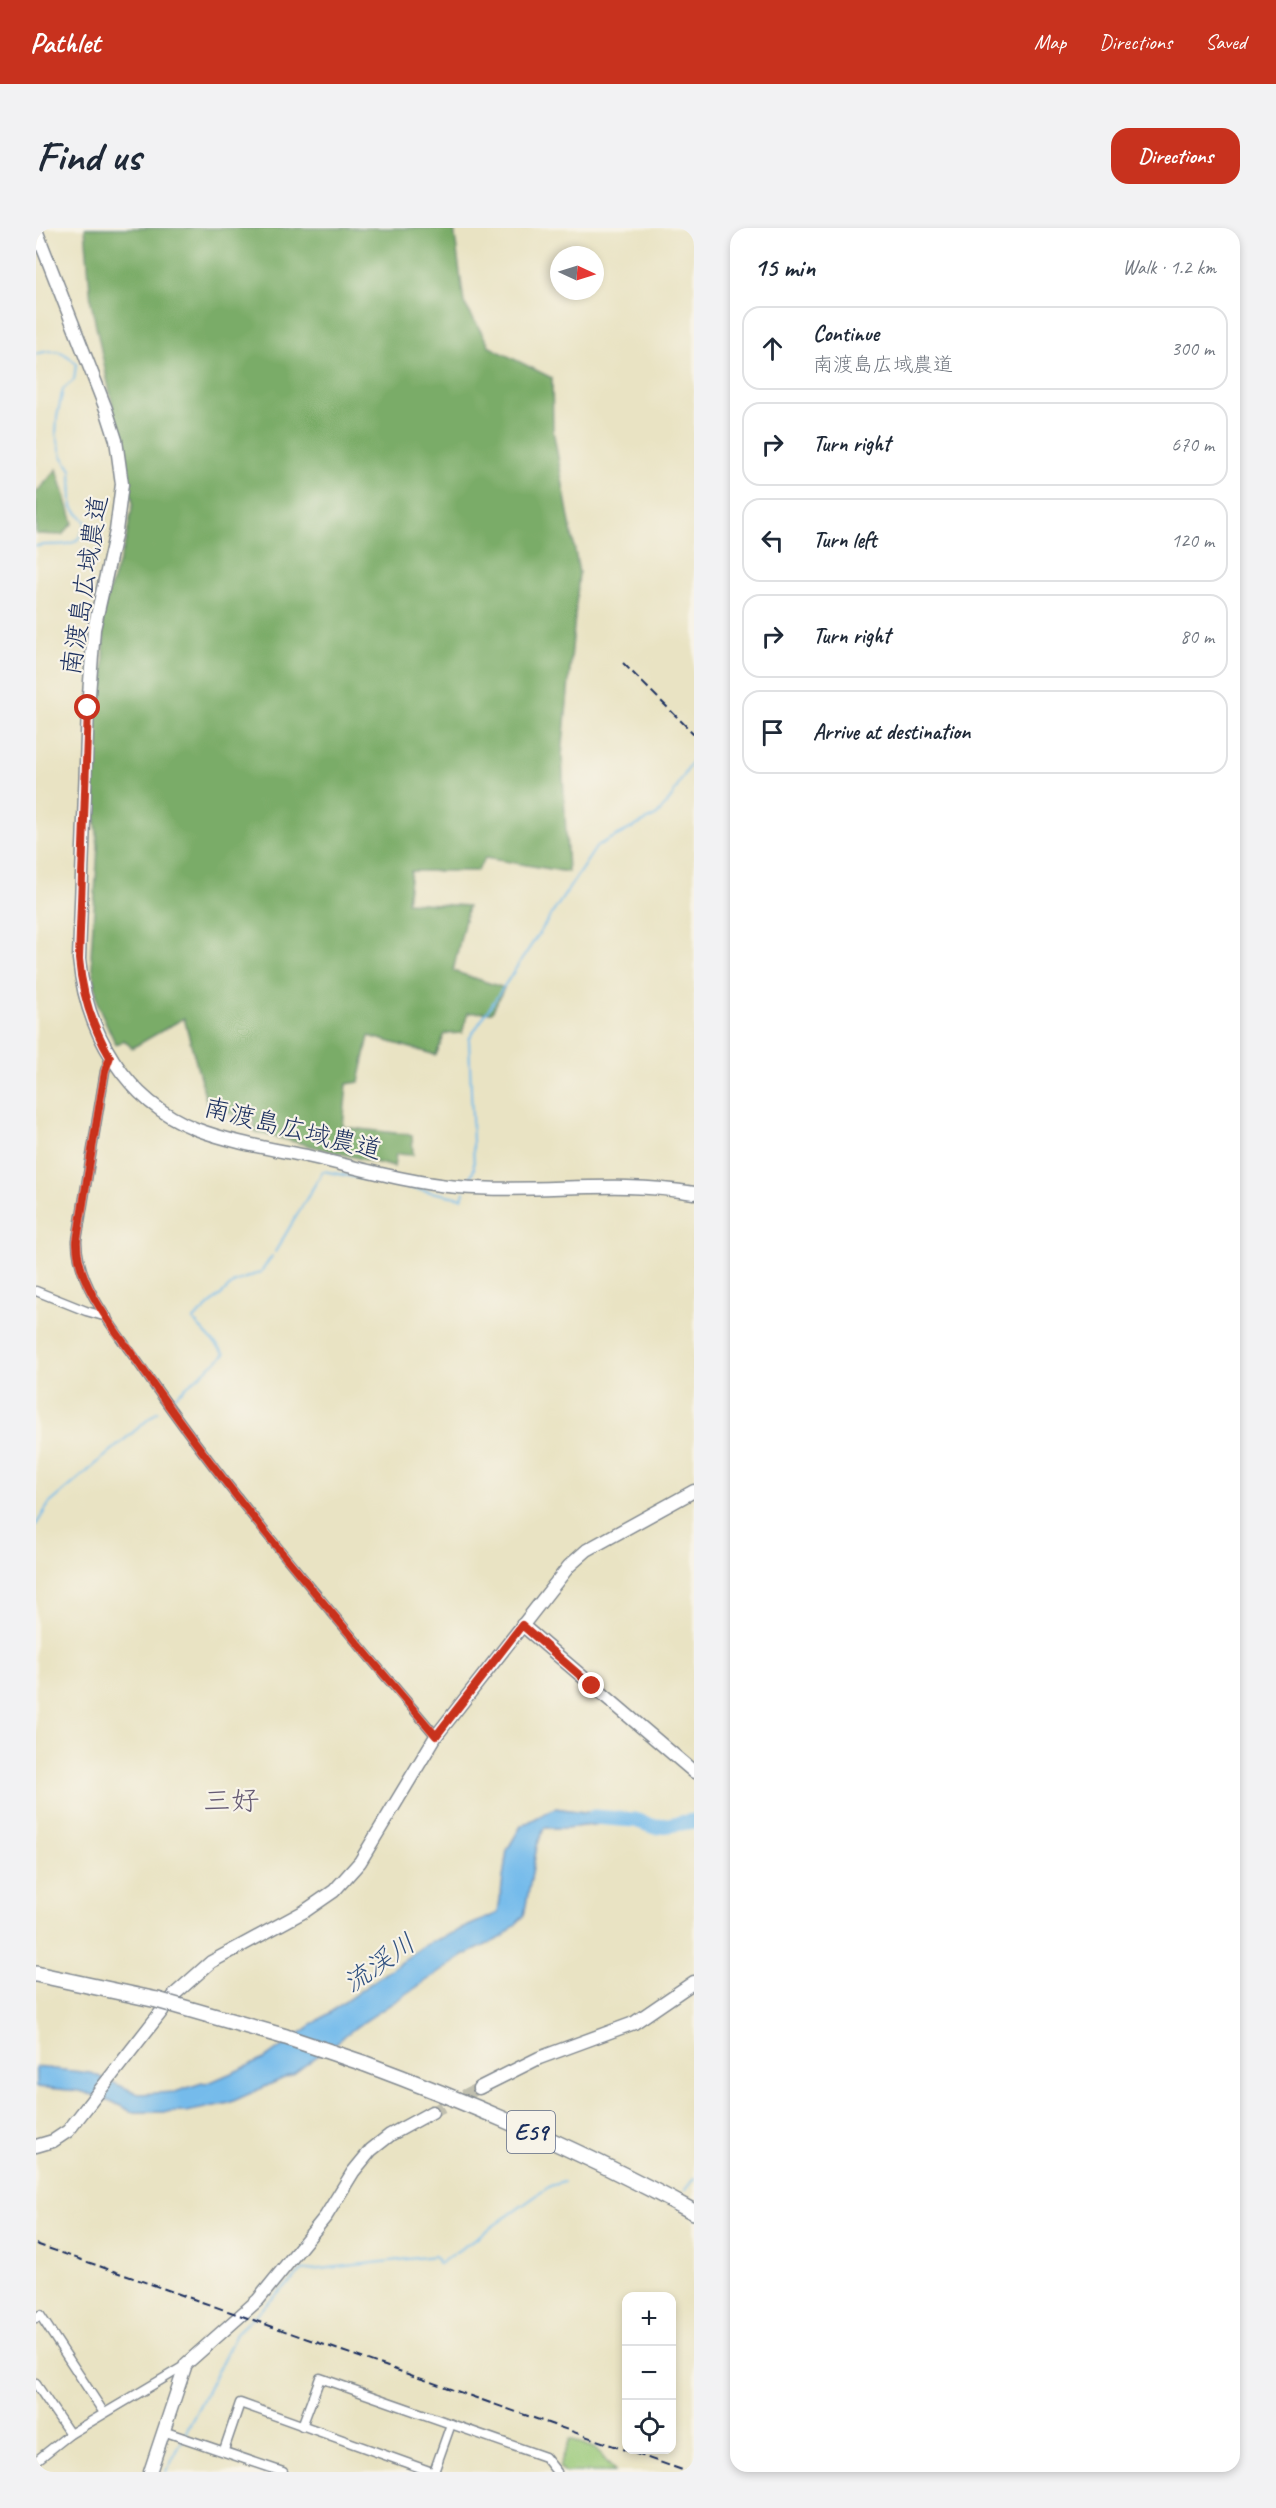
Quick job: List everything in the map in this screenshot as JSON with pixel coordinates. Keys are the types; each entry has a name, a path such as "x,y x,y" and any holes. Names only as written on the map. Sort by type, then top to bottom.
{"highway":[{"name":"E59","path":"36,1974 157,2000 286,2037 363,2063 490,2113 651,2189 694,2212"}],"street":[{"name":"南渡島広域農道","path":"36,230 106,409 116,440 122,483 116,531 94,629 88,708 79,959 81,984 88,1010 110,1057 137,1089 173,1118 194,1128 236,1142 382,1174 458,1187 644,1186 694,1193"},
{"path":"110,1057 105,1071 76,1250 86,1282 107,1317 185,1431 248,1514 436,1736"},
{"path":"36,1291 107,1317"},
{"path":"36,2146 60,2138 76,2121 163,2009 195,1974 211,1962 321,1902 352,1873 406,1789 436,1736 569,1566 587,1550 694,1491"},
{"path":"522,1625 694,1772"},
{"path":"479,2088 539,2058 634,2023 694,1982"},
{"path":"36,2461 70,2434 186,2364 258,2300 326,2216 353,2172 372,2150 390,2134 432,2112"},
{"path":"36,2318 40,2315 104,2413"},
{"path":"150,2472 186,2364"},
{"path":"302,2426 320,2378 545,2457 557,2472"},
{"path":"36,2384 70,2434"},
{"path":"224,2450 240,2403 433,2472 451,2424"},
{"path":"163,2431 283,2472"},
{"path":"36,2449 46,2451"}],"green space":[{"path":"85,228 454,228 464,303 490,347 552,378 553,430 579,573 562,756 568,872 485,858 477,871 411,871 407,902 468,906 453,971 504,988 492,1012 468,1013 462,1033 445,1034 436,1055 369,1036 359,1082 347,1084 343,1127 412,1135 413,1155 396,1154 394,1167 255,1132 254,1120 208,1107 184,1018 132,1048 124,1040 116,1045 98,1005 91,955 98,847 90,750 92,718 104,677 104,640 101,616 126,540 133,503 91,302"},
{"path":"57,469 73,523 62,535 36,534 36,493"},
{"path":"570,2439 596,2449 615,2472 564,2472 559,2467"}],"water":[{"path":"555,1808 614,1816 608,1823 544,1828 537,1846 524,1916 503,1937 465,1955 359,2025 293,2074 229,2103 186,2112 132,2112 111,2101 80,2091 36,2087 36,2067 91,2073 139,2094 175,2092 202,2083 206,2084 264,2059 425,1945 498,1913 507,1850 521,1826"}],"waterway":[{"path":"36,354 48,351 58,352 67,355 76,364 74,380 63,389 56,434 62,456 71,470 72,507 86,522 83,532 73,542 36,546"},
{"path":"470,1178 474,1169 469,1039 597,846 657,815 671,798 694,758"},
{"path":"275,1252 323,1171 462,1198 464,1192"},
{"path":"174,1397 225,1354 193,1320 235,1282 261,1272 272,1256"},
{"path":"36,1525 49,1504 158,1411"},
{"name":"流渓川","path":"594,1817 635,1820 655,1827 694,1821"},
{"path":"685,2190 694,2178"},
{"path":"184,2436 237,2332 302,2271 435,2256 439,2264 550,2186 564,2182"},
{"path":"166,2472 182,2441"}],"tunnel":[{"path":"432,2112 479,2088"}],"railway":[{"path":"623,663 694,734"},
{"path":"36,2244 688,2472"}],"district":[{"name":"三好","path":"231,1800"}],"route":[{"path":"88,708 79,959 81,984 88,1010 110,1057 105,1071 77,1240 78,1260 86,1282 107,1317 185,1431 248,1514 436,1736 522,1625 592,1686"}]}
